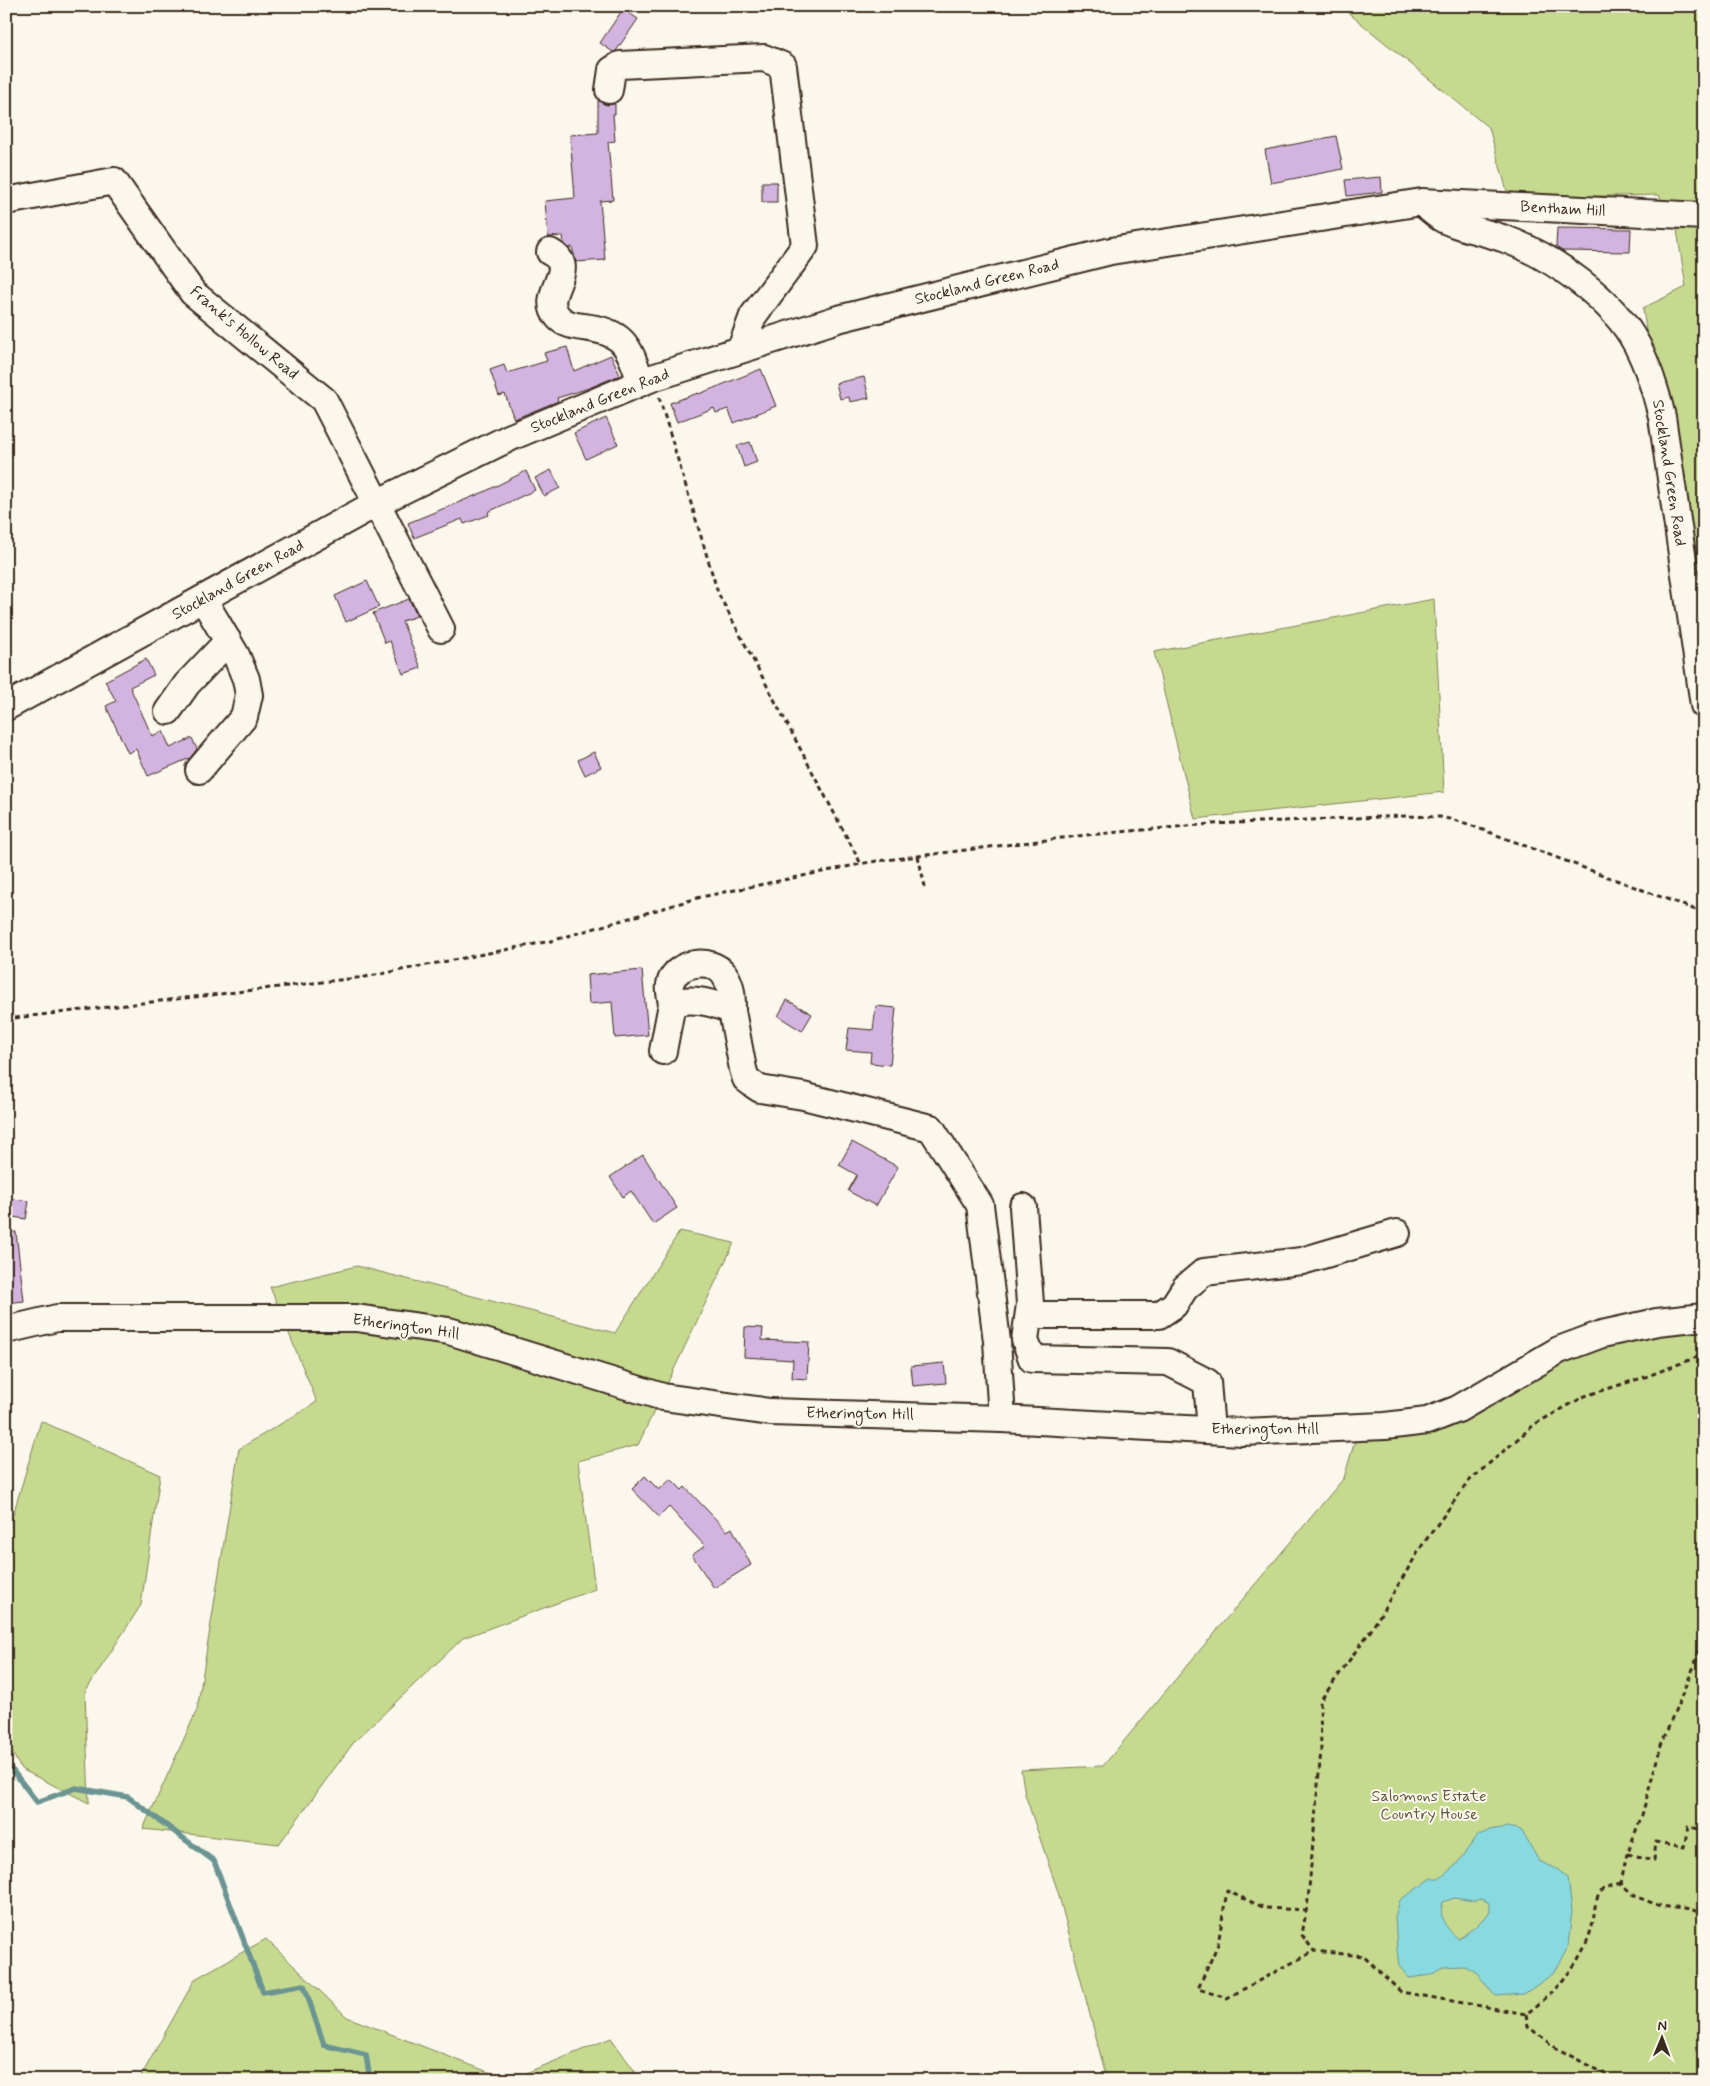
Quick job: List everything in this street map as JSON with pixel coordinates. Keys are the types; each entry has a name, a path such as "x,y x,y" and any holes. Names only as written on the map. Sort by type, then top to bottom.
{"street":[{"path":"609,90 612,70 620,65 764,58 783,66 805,246 753,316 741,349"},
{"name":"Frank's Hollow Road","path":"6,201 114,181 193,293 324,400 377,503"},
{"name":"Stockland Green Road","path":"6,708 377,503 511,437 647,380 838,319 1111,251 1422,202 1444,219 1506,240 1548,258 1577,278 1602,301 1636,343 1651,375 1662,417 1704,704"},
{"name":"Bentham Hill","path":"1422,202 1704,216"},
{"path":"550,252 556,255 563,272 561,279 555,287 552,299 554,310 558,317 564,322 576,326 597,328 615,334 625,344 647,380"},
{"path":"377,503 441,629"},
{"path":"199,770 244,717 249,694 246,679 228,640 203,599"},
{"path":"168,711 187,684 228,640"},
{"path":"663,1051 672,1004 669,988 671,979 676,972 688,965 705,964 721,970 728,980 732,994 732,1011 743,1069 746,1080 754,1086 931,1128 980,1205 996,1341 1002,1418"},
{"path":"672,1004 678,1001 703,1001 732,1011"},
{"path":"1023,1207 1030,1304 1026,1340 1032,1359 1168,1362 1207,1382 1211,1430"},
{"path":"1029,1315 1159,1315 1174,1305 1185,1288 1204,1272 1302,1261 1398,1233"},
{"name":"Etherington Hill","path":"6,1330 57,1318 356,1318 450,1331 663,1397 770,1412 1002,1418 1242,1432 1385,1426 1427,1421 1458,1409 1559,1350 1602,1334 1657,1322 1704,1317"}],"path":[{"path":"647,380 718,593 861,864"},
{"path":"6,1019 364,977 551,941 701,897 861,864 1086,835 1211,824 1405,816 1440,817 1462,822 1704,913"},
{"path":"918,856 926,890"},
{"path":"1314,1951 1302,1936 1307,1910 1321,1750 1320,1701 1372,1630 1423,1544 1469,1481 1535,1424 1585,1396 1697,1358 1704,1358"},
{"path":"1621,1883 1627,1854 1642,1815 1661,1745 1695,1664 1704,1633"},
{"path":"1627,1854 1654,1860 1656,1842 1684,1847 1688,1827 1704,1830"},
{"path":"1307,1910 1266,1908 1227,1891 1218,1944 1198,1989 1227,1998 1314,1951 1362,1956 1401,1992 1526,2014 1542,2003 1583,1953 1592,1929 1595,1905 1600,1892 1609,1886 1621,1883"},
{"path":"1621,1883 1634,1896 1661,1906 1704,1912"},
{"path":"1526,2014 1528,2026 1549,2044 1615,2080"}],"green space":[{"path":"1340,6 1704,6 1704,671 1684,596 1682,459 1647,338 1643,308 1686,287 1677,230 1659,195 1509,198 1489,128"},
{"path":"1434,599 1444,792 1195,819 1154,652"},
{"path":"680,1231 734,1243 638,1445 578,1461 595,1589 463,1638 354,1742 279,1844 143,1829 197,1710 239,1449 317,1402 270,1287 357,1266 615,1333"},
{"name":"Salomons Estate Country House","path":"1704,1327 1704,2080 1107,2080 1058,1892 1025,1794 1021,1770 1103,1766 1344,1478 1356,1437 1585,1349 1637,1336"},
{"path":"41,1421 160,1475 141,1605 85,1692 89,1803 21,1769 6,1741 6,1538"},
{"path":"266,1939 347,2017 509,2080 139,2080 195,1979"},
{"path":"611,2038 641,2080 509,2080"}],"water":[{"path":"1507,1827 1521,1830 1539,1861 1557,1869 1568,1878 1572,1911 1568,1946 1553,1974 1524,1994 1495,1996 1477,1973 1464,1966 1444,1967 1431,1975 1409,1978 1399,1966 1397,1950 1395,1917 1400,1900 1432,1878 1440,1878 1456,1865 1477,1836 1490,1830","holes":["1454,1898 1474,1901 1482,1899 1489,1903 1490,1912 1475,1927 1458,1939 1442,1919 1443,1902"]}],"building":[{"path":"623,9 638,19 616,51 613,52 600,43"},
{"path":"598,100 606,105 615,104 615,114 613,114 615,141 608,142 613,200 600,201 605,260 576,262 572,247 569,248 564,244 563,236 548,237 545,201 575,198 570,135 598,133"},
{"path":"1336,136 1343,169 1271,183 1265,150"},
{"path":"1381,177 1382,192 1347,196 1345,180"},
{"path":"762,182 777,182 777,202 762,202"},
{"path":"1557,228 1631,229 1630,252 1562,251 1556,247"},
{"path":"567,347 574,371 611,355 620,375 589,388 557,398 558,401 514,419 505,394 499,396 490,370 504,365 507,373 547,361 544,353"},
{"path":"761,369 776,406 734,423 728,409 716,413 714,408 677,422 670,403 699,394"},
{"path":"864,377 869,398 850,402 849,397 840,399 836,383"},
{"path":"606,418 618,444 586,459 574,433"},
{"path":"750,442 757,462 744,467 737,446"},
{"path":"551,470 560,488 544,496 535,478"},
{"path":"526,471 535,490 488,512 489,515 464,524 462,519 414,538 408,523 484,492"},
{"path":"367,581 379,607 346,622 335,596"},
{"path":"409,599 417,616 402,621 421,668 403,674 390,641 385,643 373,613"},
{"path":"146,659 154,675 130,687 152,736 163,731 170,748 192,738 197,749 190,758 148,776 136,749 128,753 106,706 116,701 105,681"},
{"path":"594,752 601,767 585,775 578,760"},
{"path":"642,970 648,1035 615,1038 612,1002 589,1004 587,975"},
{"path":"787,1000 812,1014 802,1031 778,1016"},
{"path":"876,1006 896,1008 890,1065 870,1063 871,1052 846,1050 849,1028 873,1030"},
{"path":"852,1142 898,1167 876,1206 848,1191 857,1175 839,1165"},
{"path":"643,1155 677,1208 653,1224 631,1191 623,1197 610,1177"},
{"path":"6,1198 29,1201 26,1219 6,1216"},
{"path":"16,1232 24,1301 6,1303 6,1233"},
{"path":"745,1327 763,1328 762,1340 809,1342 807,1379 792,1378 793,1360 744,1357"},
{"path":"944,1363 946,1383 913,1386 911,1366"},
{"path":"645,1476 659,1490 671,1479 682,1490 685,1487 727,1531 732,1528 751,1565 714,1588 692,1555 705,1546 669,1507 659,1517 632,1489"}],"waterway":[{"path":"6,1773 12,1770 37,1802 76,1788 128,1797 214,1861 263,1992 304,1985 324,2045 366,2055 370,2080"}]}
